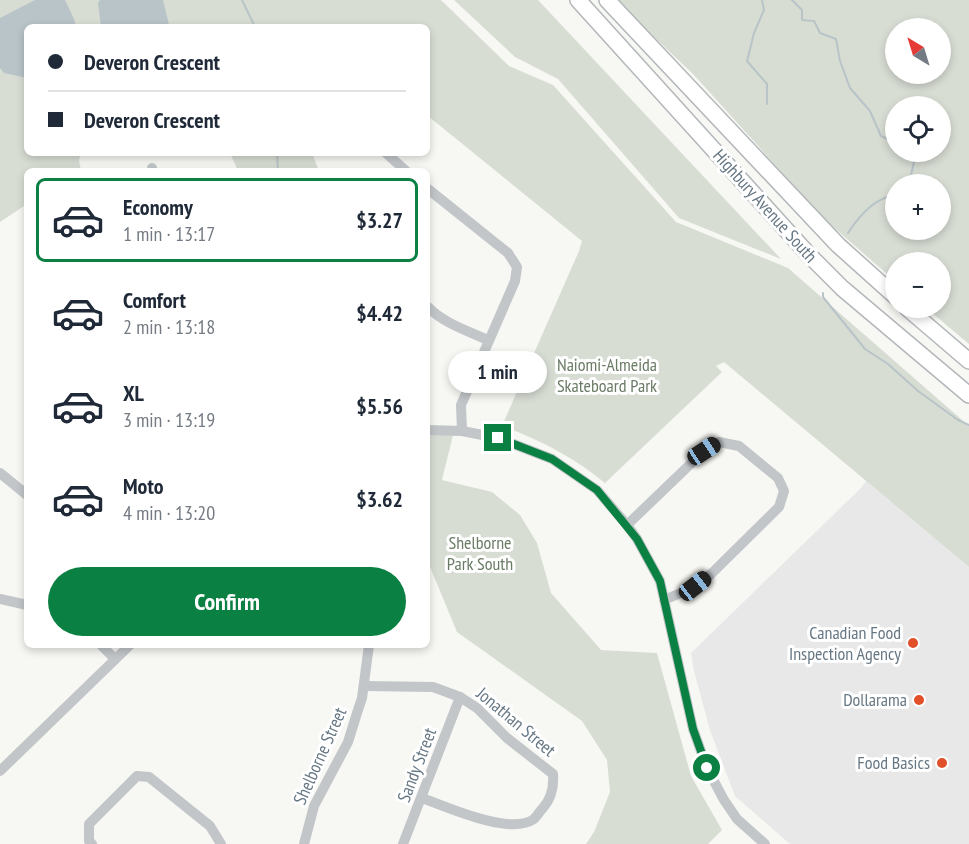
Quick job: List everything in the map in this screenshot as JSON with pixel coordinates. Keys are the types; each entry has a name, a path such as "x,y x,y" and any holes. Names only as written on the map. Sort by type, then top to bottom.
{"highway":[{"name":"Highbury Avenue South","path":"578,0 834,280 969,395"},
{"name":"Highbury Avenue South","path":"607,0 838,245 885,287"},
{"path":"919,318 969,361"}],"street":[{"path":"389,156 403,168"},
{"path":"430,191 508,253 517,267 514,281 461,405 462,431"},
{"path":"430,309 445,320 488,340"},
{"path":"430,430 462,431 498,438 552,459 597,490 627,525 660,581 693,729 707,768 724,801 737,819 765,844"},
{"path":"627,525 704,451 718,442 739,447 778,478 784,491 778,507 711,574 695,586 664,600"},
{"path":"0,473 24,493"},
{"path":"0,599 24,604"},
{"path":"104,648 115,659"},
{"path":"0,771 127,648"},
{"name":"Shelborne Street","path":"304,844 314,806 348,742 362,698 369,648"},
{"name":"Jonathan Street","path":"364,686 433,687 460,697 477,708 507,738 553,774 554,787 546,805 533,819 516,824 475,816 422,798"},
{"name":"Sandy Street","path":"403,844 460,697"},
{"path":"92,844 89,841 89,824 137,776 149,777 210,826 221,844"}],"shaded area":[{"path":"35,0 65,0 75,24 24,24 24,77 4,73 0,68 0,18"},
{"path":"100,0 163,0 169,24 101,24 98,3"},
{"path":"866,481 969,567 969,844 790,844 735,796 710,730 691,653"}],"green space":[{"name":"Naiomi-Almeida Skateboard Park","path":"0,0 441,0 509,66 553,85 676,222 788,268 969,426 969,567 724,362 716,366 722,372 605,483 556,450 502,426 582,241 430,118 430,24 24,24 24,156 80,156 80,168 24,168 24,206 0,222"},
{"path":"454,0 538,0 781,259 679,218 558,79 515,57"},
{"path":"615,0 969,0 969,344 938,318 951,318 951,252 885,252 885,272 823,218 694,75"},
{"path":"231,156 313,156 318,168 237,168"},
{"name":"Shelborne Park South","path":"430,435 453,435 442,480 492,492 520,515 537,543 551,593 601,650 657,653 691,776 722,830 708,844 586,844 594,832 610,792 607,760 582,721 457,632 430,567"}],"waterway":[{"path":"242,0 254,24"},
{"path":"762,0 764,10 754,33 747,61 767,84 767,104"},
{"path":"792,0 802,10 802,20 814,21 820,33 836,39 840,61 850,88 870,111 881,136 885,138"},
{"path":"277,156 278,168"},
{"path":"911,174 914,162"},
{"path":"848,233 869,208 885,198"},
{"path":"823,293 823,297 865,349 888,364 918,391 958,420 969,425"}],"place":[{"name":"Canadian Food Inspection Agency","path":"913,643"},
{"name":"Dollarama","path":"919,700"},
{"name":"Food Basics","path":"942,763"}],"route":[{"path":"498,438 552,459 597,490 637,539 660,581 693,729 707,768"}]}
